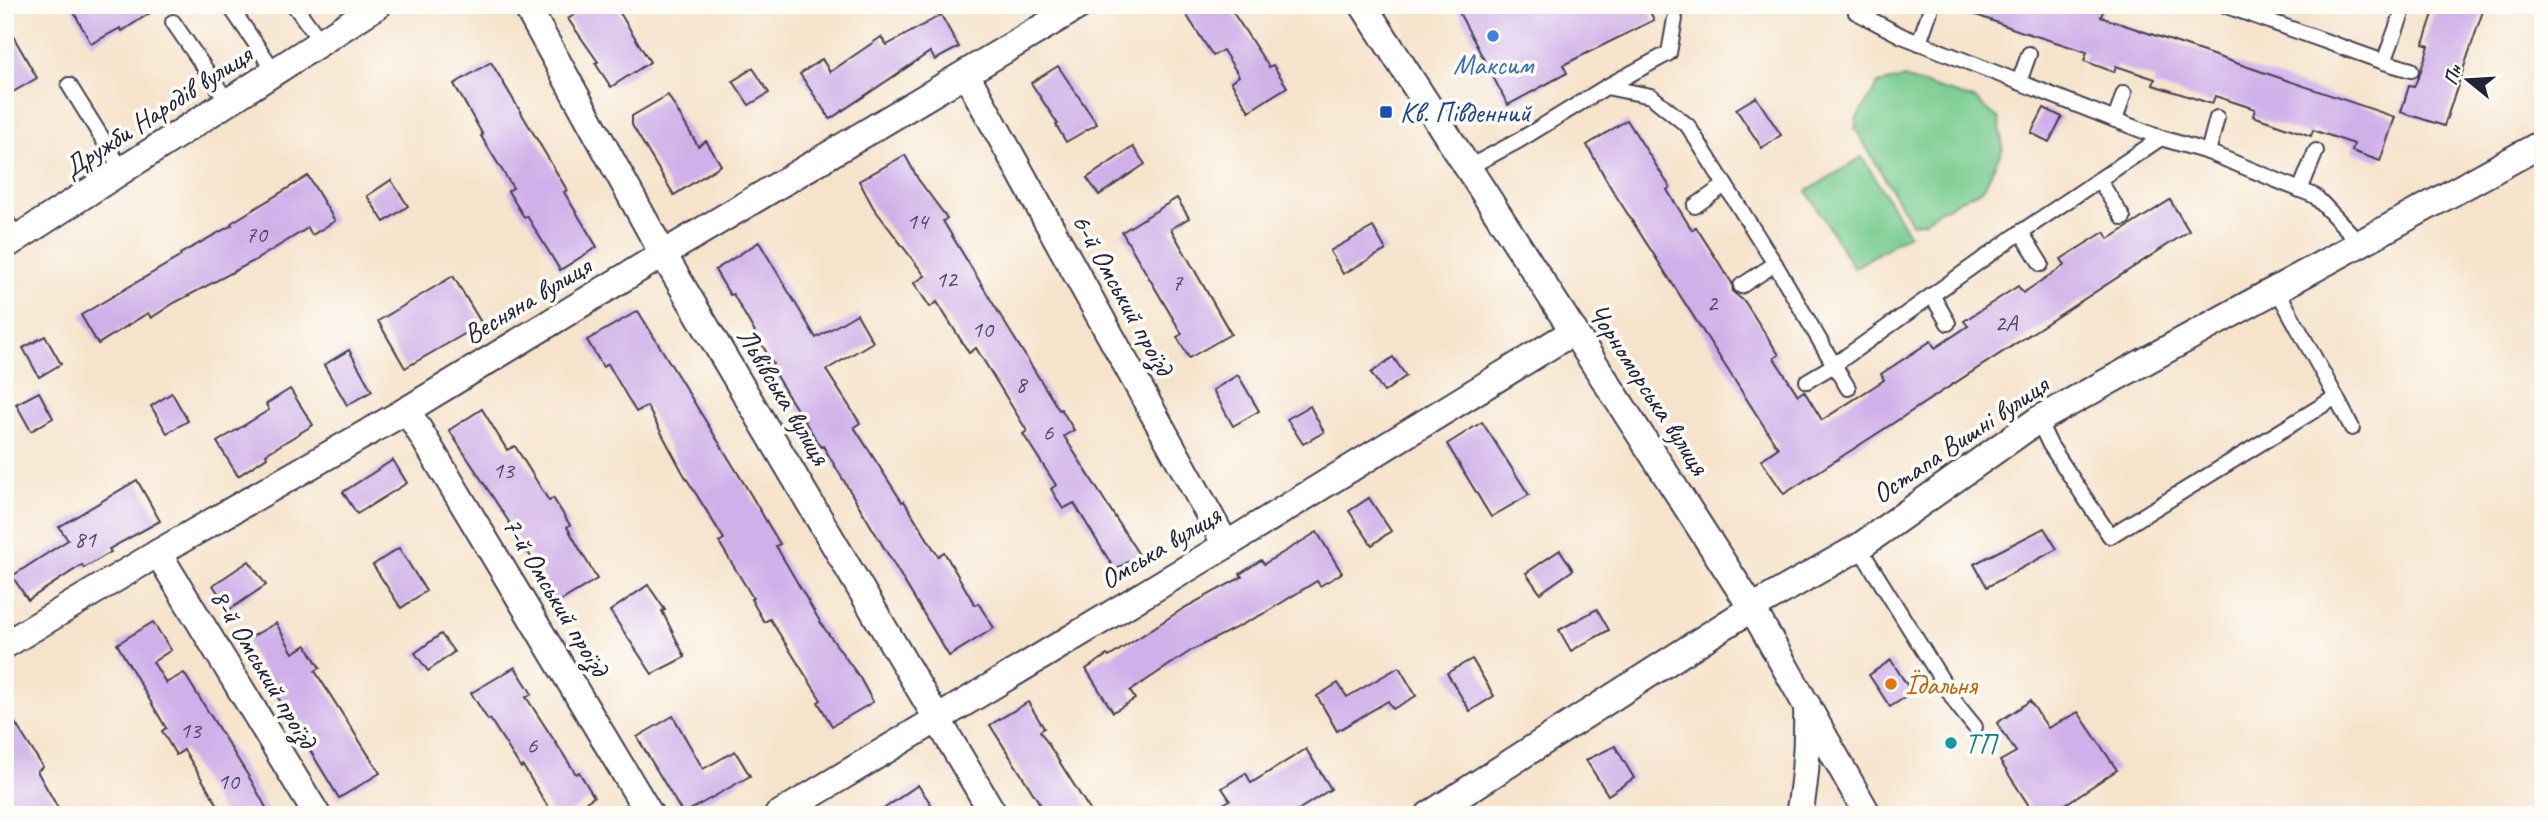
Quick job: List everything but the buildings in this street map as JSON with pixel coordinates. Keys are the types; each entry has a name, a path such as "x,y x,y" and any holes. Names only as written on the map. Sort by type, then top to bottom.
{"street":[{"name":"Дружби Народів вулиця","path":"9,234 122,170 378,5"},
{"name":"Львівська вулиця","path":"526,5 663,254 994,815"},
{"name":"Весняна вулиця","path":"5,645 158,553 407,411 663,254 1080,5"},
{"name":"Чорноморська вулиця","path":"1363,5 1752,608 1868,815"},
{"name":"6-й Омський проїзд","path":"966,74 1226,545"},
{"name":"Остапа Вишні вулиця","path":"1429,815 1752,608 1859,547 2038,420 2543,143"},
{"name":"Омська вулиця","path":"778,815 1574,331"},
{"name":"7-й Омський проїзд","path":"407,411 650,815"},
{"name":"8-й Омський проїзд","path":"158,553 317,815"},
{"path":"1799,815 1807,749 1807,702"}],"lane":[{"path":"229,5 275,72"},
{"path":"294,5 321,42"},
{"path":"1857,5 1856,12 1919,43 2161,138 2208,152 2315,196 2359,242"},
{"path":"2224,5 2411,70"},
{"path":"2384,62 2405,5"},
{"path":"1919,43 1930,11"},
{"path":"1469,167 1669,53 1675,19"},
{"path":"173,22 228,102"},
{"path":"2019,82 2029,54"},
{"path":"69,86 122,170"},
{"path":"1606,88 1651,96 1688,126 1849,388"},
{"path":"2115,120 2124,93"},
{"path":"2208,152 2217,118"},
{"path":"1807,381 2161,138"},
{"path":"2300,190 2316,151"},
{"path":"2099,180 2123,218"},
{"path":"1695,206 1725,185"},
{"path":"2021,232 2041,264"},
{"path":"1741,286 1775,264"},
{"path":"2276,288 2352,428"},
{"path":"1932,295 1948,323"},
{"path":"2038,420 2050,445 2110,536 2336,397"},
{"path":"1859,547 1958,706 1975,727"}],"green space":[{"path":"1903,78 1974,99 1999,119 2003,148 1984,188 1925,221 1912,224 1855,128 1857,118 1878,84"},
{"path":"1862,157 1909,234 1854,268 1807,191"}],"place":[{"name":"Максим","path":"1493,36"},
{"name":"Кв. Південний","path":"1386,112"},
{"name":"Їдальня","path":"1891,684"},
{"name":"ТП","path":"1951,743"}]}
